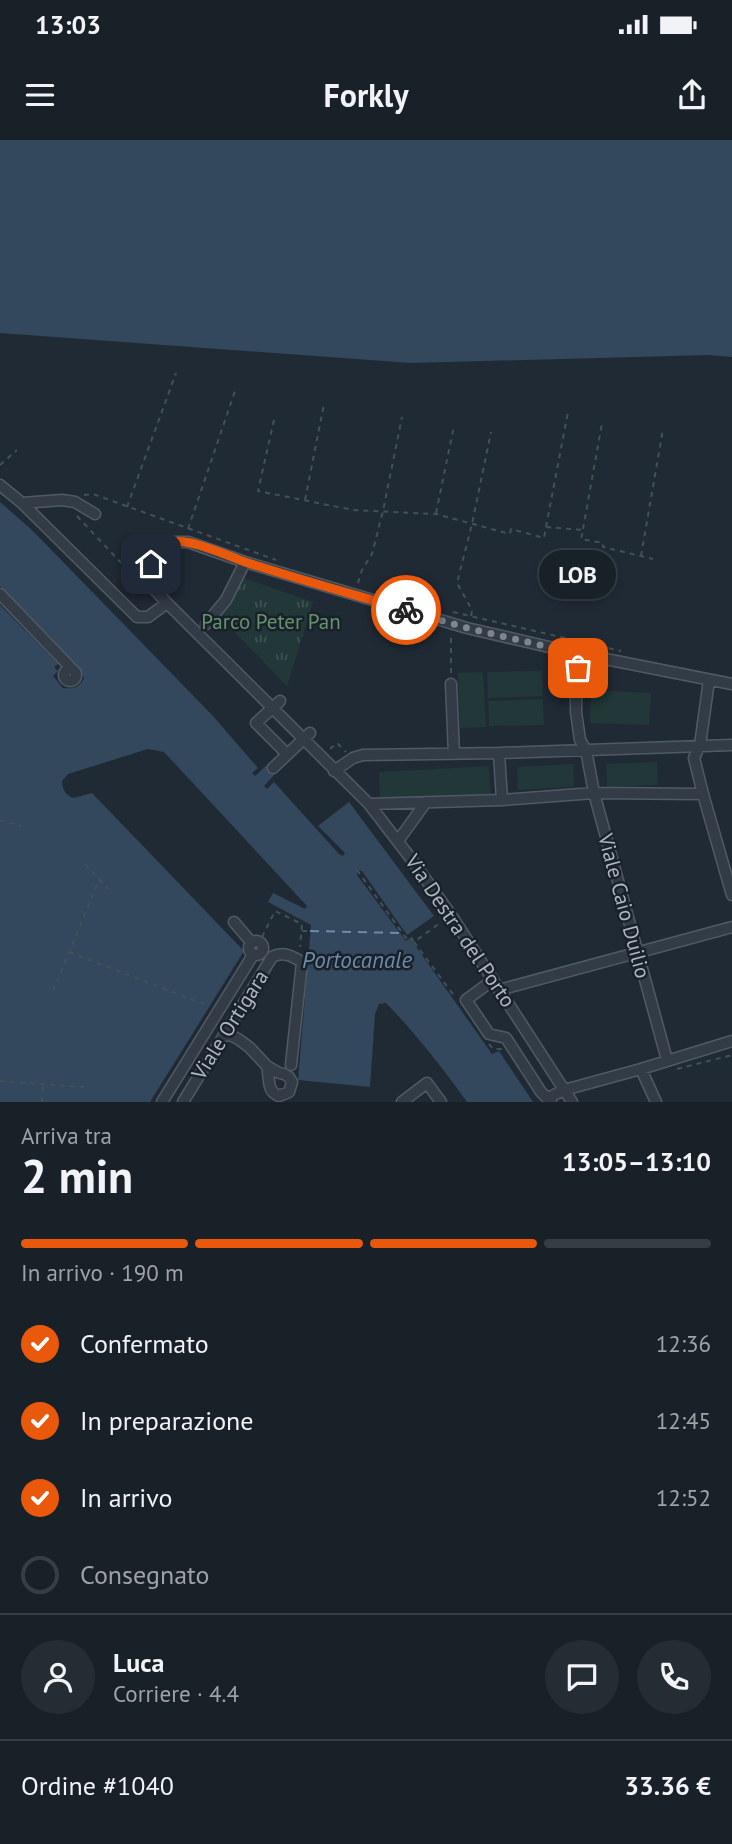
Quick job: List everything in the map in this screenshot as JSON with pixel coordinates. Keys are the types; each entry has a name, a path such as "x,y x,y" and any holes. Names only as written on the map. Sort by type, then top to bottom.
{"street":[{"path":"0,485 22,503 137,617 148,617 166,603"},
{"path":"22,503 62,500 75,502 95,514"},
{"name":"Via Destra del Porto","path":"245,562 193,544 172,542 156,553 151,564 151,581 166,603 276,705 307,736 334,771 369,804 451,915 572,1102"},
{"path":"206,624 226,600 245,562 453,624 575,653 732,684"},
{"path":"0,594 72,669"},
{"name":"Viale Caio Duilio","path":"575,653 578,664 576,712 580,740 586,750 594,793 667,1060"},
{"path":"709,680 700,745 694,758 732,895"},
{"path":"451,684 454,754"},
{"path":"276,705 256,723 287,754"},
{"path":"273,768 307,736"},
{"path":"334,771 353,758 363,755 732,746"},
{"path":"499,753 502,800"},
{"path":"369,804 502,800 594,793 703,794"},
{"path":"398,841 426,803"},
{"path":"162,1102 220,1010 261,956 249,949 252,943 234,922"},
{"path":"732,927 636,953 496,985 466,1000 489,1034 506,1038 541,1093 549,1100 564,1090 732,1041"},
{"name":"Viale Ortigara","path":"183,1102 226,1033 261,956 279,953 302,962 291,1065"},
{"path":"226,1033 249,1047 267,1066"},
{"path":"641,1069 656,1102"},
{"path":"402,1102 427,1083 441,1102"}],"path":[{"path":"128,507 176,373"},
{"path":"188,529 235,391"},
{"path":"304,501 324,404"},
{"path":"274,420 258,491 353,510 436,514 510,534 511,529 544,538 568,412"},
{"path":"354,594 362,570 372,554 402,417"},
{"path":"602,423 581,539 653,559"},
{"path":"436,514 454,426"},
{"path":"641,556 663,429"},
{"path":"471,617 472,610 457,583 491,432"},
{"path":"0,464 17,450"},
{"path":"83,496 93,494 285,563"},
{"path":"62,500 147,590"},
{"path":"546,527 583,530"},
{"path":"449,611 621,651"},
{"path":"451,684 450,637 453,624"},
{"path":"0,820 21,826"},
{"path":"85,864 108,889"},
{"path":"357,870 401,933 407,938 410,936 414,942 451,915"},
{"path":"53,990 99,880"},
{"path":"295,958 300,947 302,924"},
{"path":"301,931 310,931"},
{"path":"69,952 220,1010"},
{"path":"678,1069 732,1055"},
{"path":"0,1081 84,1087"},
{"path":"42,1102 43,1084"}],"green space":[{"name":"Parco Peter Pan","path":"240,577 313,602 287,686 217,614"},
{"path":"542,671 543,696 488,698 487,672"},
{"path":"483,672 486,727 460,728 458,673"},
{"path":"591,690 651,693 649,725 590,723"},
{"path":"543,699 544,725 489,726 488,701"},
{"path":"657,762 658,785 607,787 606,764"},
{"path":"573,764 574,787 518,790 517,767"},
{"path":"489,766 491,794 380,800 379,772"}],"water":[{"path":"0,140 732,140 732,357 709,355 411,363 0,333"},
{"name":"Portocanale","path":"0,502 32,530 213,716 258,768 252,773 255,776 269,763 277,772 264,786 267,789 274,782 343,856 345,853 318,826 349,802 434,916 407,935 362,871 357,870 357,875 406,941 410,938 492,1054 499,1051 533,1102 467,1102 428,1051 386,1003 379,1004 375,1014 370,1087 298,1080 311,925 268,902 273,893 305,909 307,906 164,752 148,749 68,774 62,781 64,790 73,798 92,793 244,951 150,1102 0,1102 0,605 58,664 54,667 58,671 53,676 63,688 75,687 84,678 77,666 0,586"}],"ferry route":[{"path":"310,931 400,933"}],"way so far":[{"path":"406,610 467,628 575,653 578,668"}],"place":[{"name":"LOB","path":"578,668"}],"route":[{"path":"151,564 156,553 164,546 172,542 188,542 245,562 406,610"}]}
